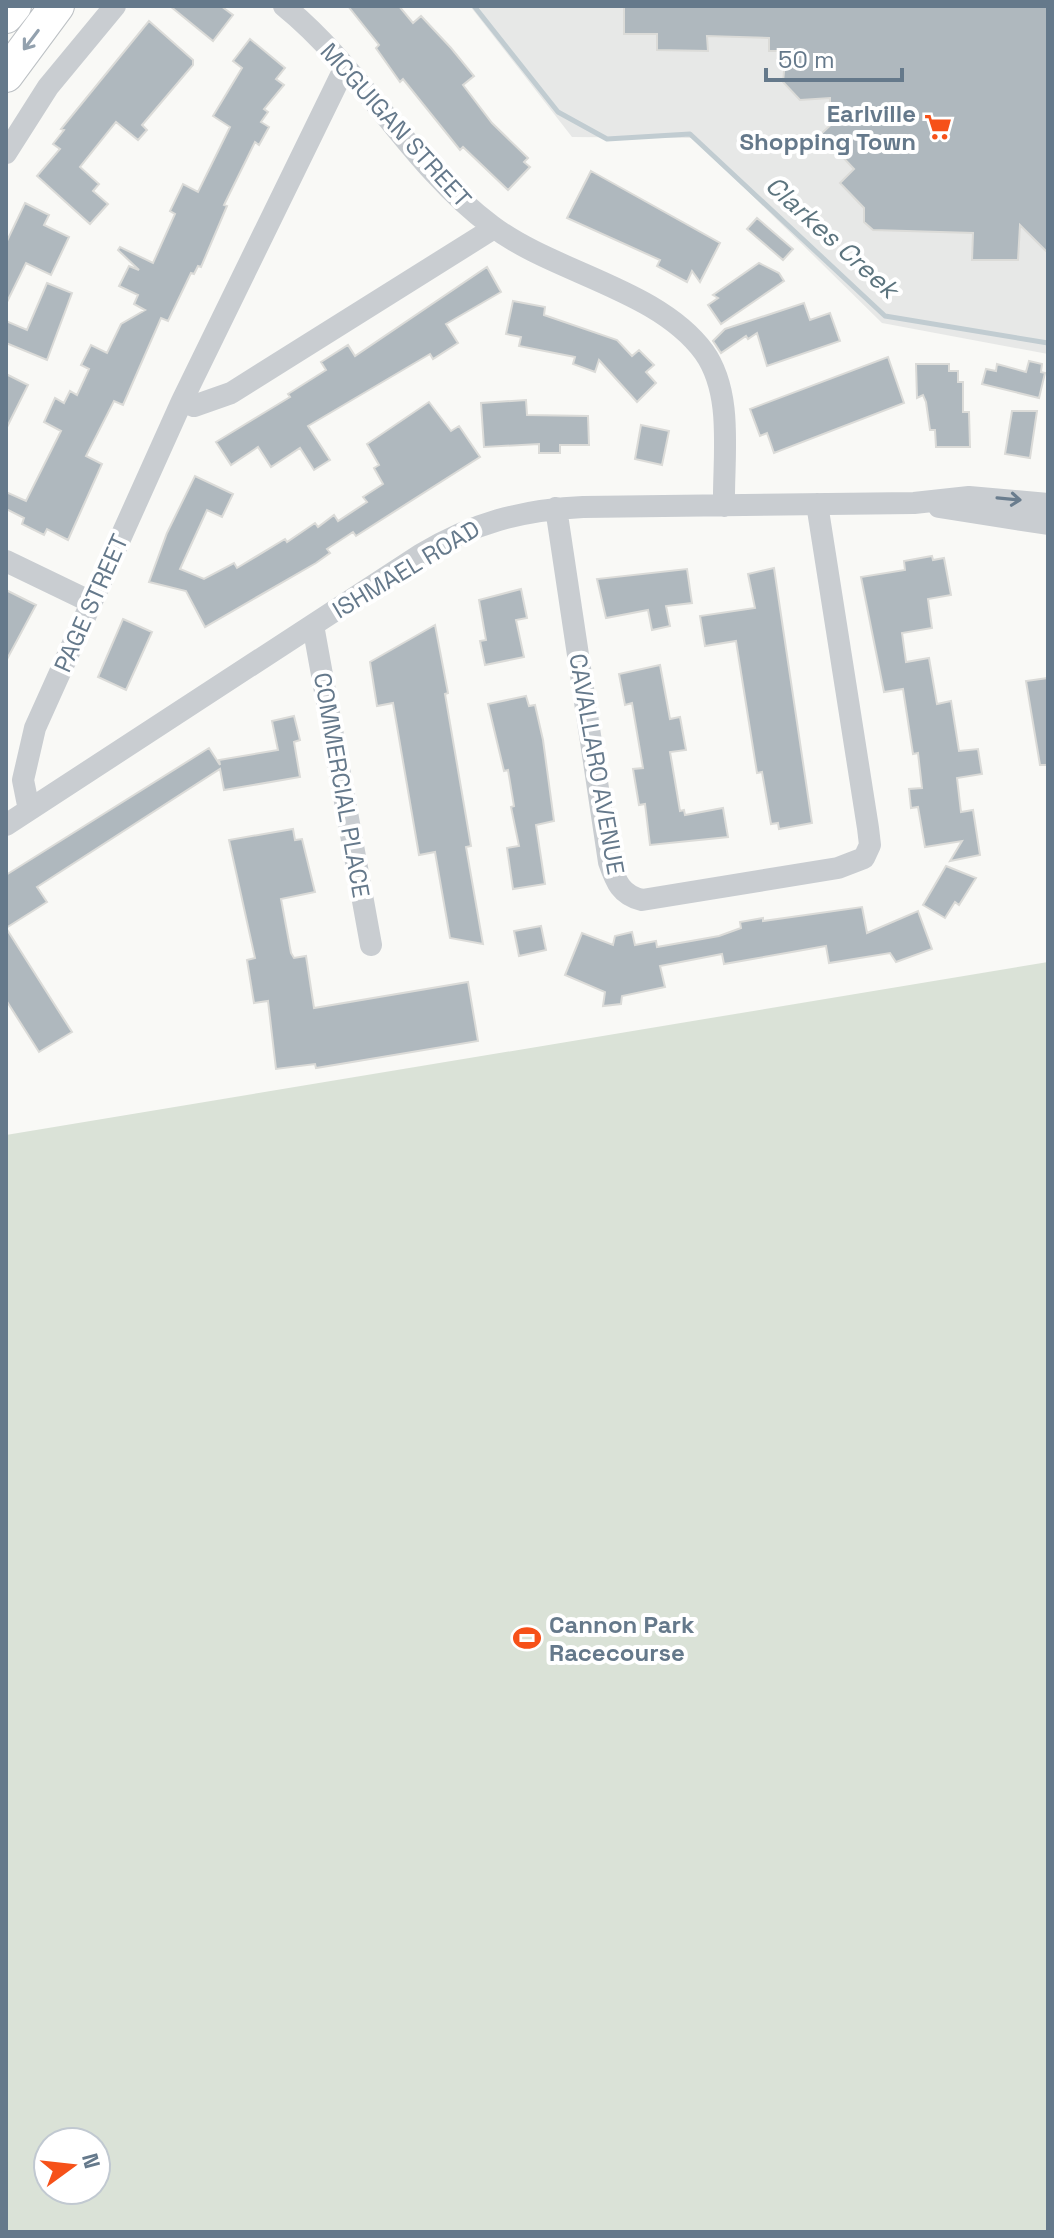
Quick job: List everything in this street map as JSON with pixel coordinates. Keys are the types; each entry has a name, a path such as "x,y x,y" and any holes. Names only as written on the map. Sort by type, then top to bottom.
{"main road":[{"path":"6,16 14,6"},
{"path":"6,75 57,6"}],"street":[{"path":"6,153 48,87 115,6"},
{"name":"MCGUIGAN STREET","path":"284,6 345,67 429,168 470,209 515,243 653,310 693,338 713,368 723,401 724,506"},
{"name":"PAGE STREET","path":"29,810 23,780 29,745 182,401 345,67"},
{"path":"182,401 194,406 231,393 494,228"},
{"name":"ISHMAEL ROAD","path":"6,825 459,533 502,517 556,508 914,503 969,497 1048,504"},
{"name":"ISHMAEL ROAD","path":"914,503 1048,524"},
{"name":"CAVALLARO AVENUE","path":"556,508 609,862 617,884 628,897 642,900 838,868 864,858 870,845 817,504"},
{"path":"6,561 91,602"},
{"name":"COMMERCIAL PLACE","path":"313,625 371,945"}],"shaded area":[{"path":"470,6 1048,6 1048,354 882,323 694,138 572,137"},
{"name":"Cannon Park Racecourse","path":"1048,962 1048,2232 6,2232 6,1135"}],"building":[{"path":"170,6 221,6 233,15 213,41"},
{"path":"348,6 399,6 413,23 421,16 451,48 474,76 463,85 492,123 528,158 524,162 530,167 508,190 463,147 460,150 403,79 400,82 376,48 379,45"},
{"name":"Earlville Shopping Town","path":"624,6 1048,6 1048,253 1020,225 1018,260 972,260 973,233 873,230 864,222 864,208 840,183 854,169 821,134 836,120 830,113 830,98 800,100 783,82 786,51 769,51 769,38 707,36 708,51 657,50 657,34 624,34"},
{"path":"149,21 193,60 193,65 142,125 147,130 138,140 116,122 80,167 99,184 93,191 108,204 90,224 37,176 60,149 53,144 64,130 61,129"},
{"path":"250,39 285,68 276,79 284,85 264,109 268,112 261,122 269,127 259,145 255,142 224,205 227,206 201,267 198,266 194,274 191,273 168,321 161,318 123,405 114,401 86,456 102,464 68,540 47,529 44,535 22,524 24,518 6,509 6,492 26,501 61,431 44,422 55,398 64,403 70,391 77,395 89,369 81,365 91,345 107,353 121,324 145,310 134,304 138,295 119,286 129,266 139,270 118,250 120,247 153,263 175,214 170,211 183,184 198,192 230,127 213,116 242,68 233,61"},
{"path":"591,171 720,243 700,282 692,271 687,282 657,266 660,260 567,218"},
{"path":"25,203 49,215 44,225 69,237 51,275 26,263 6,304 6,243"},
{"path":"757,218 793,249 783,260 747,229"},
{"path":"759,263 779,273 784,281 721,324 708,305 718,298 713,295"},
{"path":"487,267 501,292 446,324 458,343 433,359 430,354 308,426 330,460 314,470 300,448 271,467 258,447 231,465 216,442 290,397 288,394 326,370 321,362 348,345 355,356"},
{"path":"47,283 72,293 47,360 6,343 6,321 27,330"},
{"path":"513,301 545,307 544,315 617,340 632,356 639,350 654,365 646,372 656,383 637,402 599,360 595,372 573,364 575,357 519,346 521,337 506,334"},
{"path":"804,303 810,320 830,313 840,341 767,366 757,333 748,339 746,336 721,353 713,341 725,329"},
{"path":"888,357 904,403 774,453 767,433 760,436 750,409"},
{"path":"1029,361 1042,364 1041,372 1045,373 1039,398 982,384 986,369 996,371 997,364 1026,372"},
{"path":"916,364 949,364 949,371 958,371 958,382 963,382 963,412 969,412 970,447 936,447 935,430 930,430 926,402 923,395 917,398"},
{"path":"6,374 28,385 6,429"},
{"path":"526,400 527,415 588,416 589,445 560,445 560,453 539,453 539,444 484,447 481,403"},
{"path":"429,402 451,431 459,426 480,457 356,536 353,532 327,549 330,553 316,563 205,627 186,591 149,582 167,533 195,476 233,494 222,517 207,510 180,569 204,579 234,563 237,568 285,539 287,542 315,523 318,527 334,515 338,521 367,502 363,497 383,484 374,468 379,465 367,444"},
{"path":"1012,411 1037,411 1030,458 1005,454"},
{"path":"641,425 669,431 662,465 635,459"},
{"path":"932,556 933,560 944,558 951,595 928,599 932,628 902,633 906,662 929,658 937,704 951,701 959,751 978,749 982,774 957,778 961,812 973,810 980,855 950,861 962,841 925,847 918,807 911,808 909,789 922,788 918,753 913,754 903,689 884,692 861,577 905,570 904,561"},
{"path":"774,568 812,823 779,829 778,823 771,824 762,772 757,773 736,641 705,646 700,616 755,608 748,574"},
{"path":"687,569 692,603 666,606 670,626 652,630 648,610 606,618 597,579"},
{"path":"521,589 527,618 516,620 524,657 485,665 480,641 486,640 479,600"},
{"path":"6,590 36,605 6,661"},
{"path":"123,619 152,632 126,690 98,677"},
{"path":"435,625 448,693 445,694 471,846 466,847 483,944 450,938 435,852 419,855 393,703 377,706 370,662"},
{"path":"660,665 670,719 680,717 686,750 670,752 680,811 684,810 685,815 723,808 728,837 650,845 645,804 639,805 633,769 643,768 632,703 625,705 619,674"},
{"path":"1048,678 1048,765 1040,765 1026,681"},
{"path":"526,696 529,706 535,705 543,740 554,821 536,825 545,884 513,889 507,848 519,846 511,807 514,806 508,770 504,771 488,704"},
{"path":"294,716 300,740 294,742 300,777 224,790 220,769 37,887 47,902 6,928 6,875 209,748 220,765 219,760 278,750 272,721"},
{"path":"293,829 295,840 302,839 315,892 281,899 291,953 294,958 306,956 314,1008 468,982 478,1041 316,1068 315,1064 276,1069 268,1001 254,1003 247,960 255,958 229,840"},
{"path":"946,866 976,878 959,905 955,902 945,918 923,905"},
{"path":"862,907 867,933 918,911 932,949 896,962 890,953 829,963 826,946 724,964 722,954 660,966 665,987 622,996 621,1004 603,1006 605,992 565,975 582,933 613,945 615,936 632,932 635,945 656,941 657,947 719,936 741,928 740,922"},
{"path":"541,926 546,950 519,956 514,931"},
{"path":"6,928 72,1032 39,1052 6,1000"}],"waterway":[{"name":"Clarkes Creek","path":"474,6 558,112 607,139 690,134 885,316 1048,343"}],"place":[{"name":"Earlville Shopping Town","path":"938,127"},
{"name":"Cannon Park Racecourse","path":"527,1638"}]}
